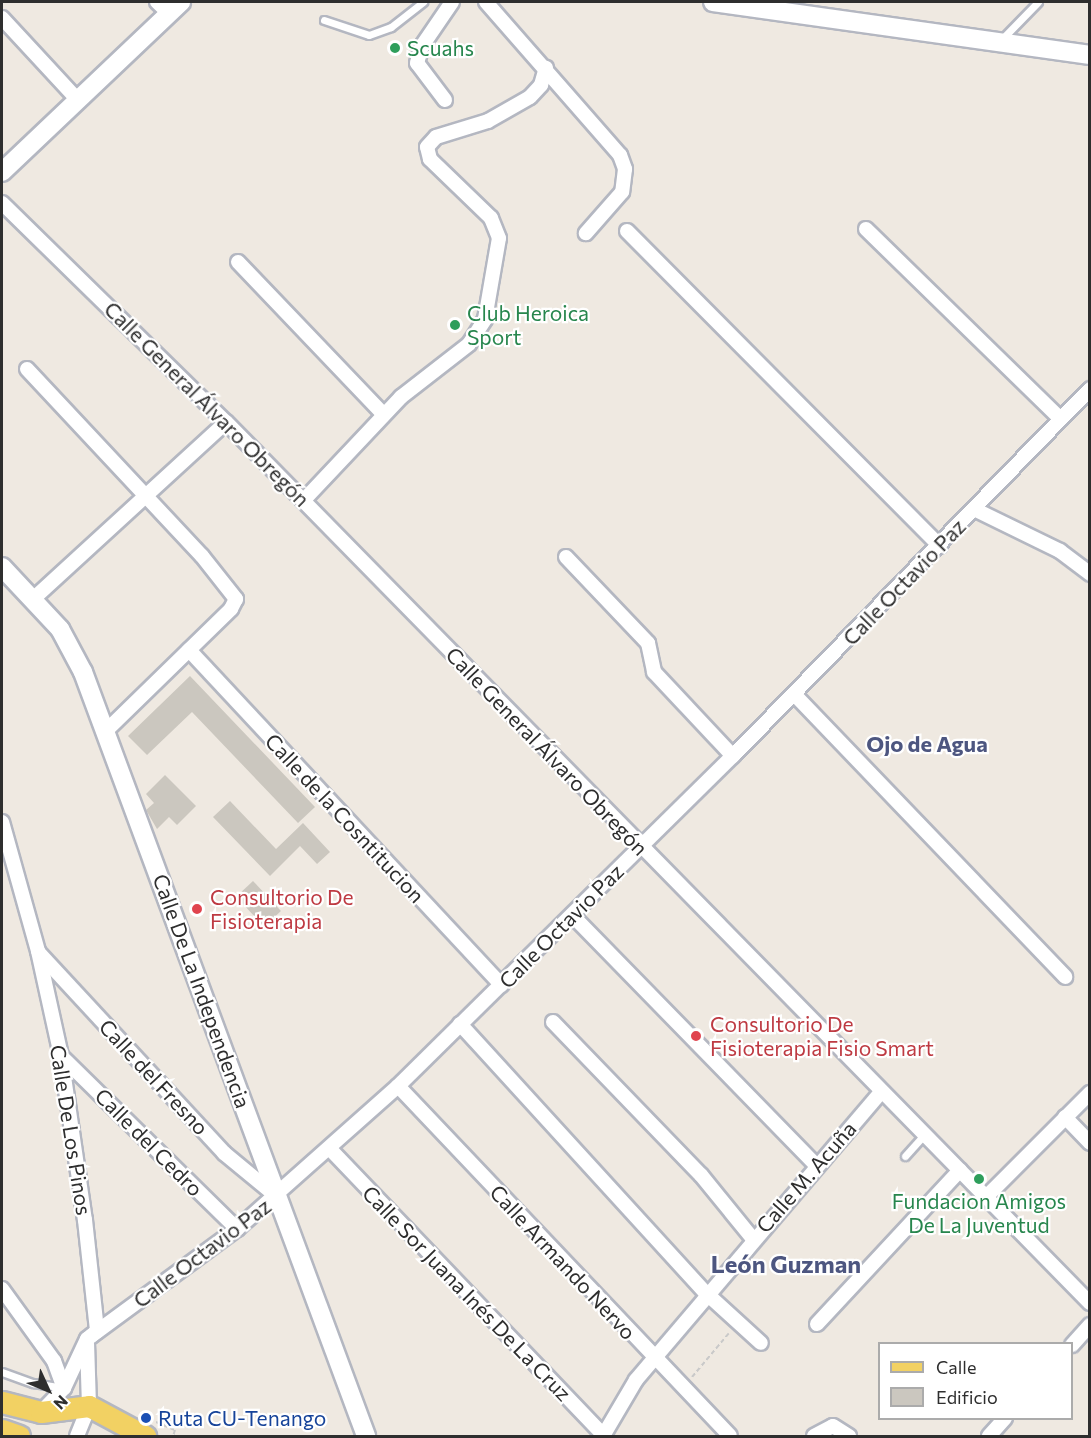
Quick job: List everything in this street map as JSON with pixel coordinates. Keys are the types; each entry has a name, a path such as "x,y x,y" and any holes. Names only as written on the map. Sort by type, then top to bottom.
{"main road":[{"path":"2,1402 41,1412 89,1406 145,1437"}],"street":[{"path":"445,100 417,63 422,46 452,2"},
{"path":"486,2 609,140 625,169 622,192 586,233"},
{"path":"713,2 997,44 1089,55"},
{"path":"2,172 78,100 169,6"},
{"path":"2,18 78,100"},
{"path":"303,501 409,390 469,344 484,319 499,238 491,218 430,159 427,147 436,137 488,121 530,97 541,85 546,68"},
{"name":"Calle General Álvaro Obregón","path":"2,203 226,422 640,847 881,1092 987,1196 1089,1303"},
{"path":"866,229 1061,418"},
{"path":"627,231 940,546"},
{"path":"238,262 384,415"},
{"path":"27,369 235,595 231,609 107,730"},
{"name":"Calle Octavio Paz","path":"41,1412 64,1388 87,1339 237,1229 330,1149 398,1086 733,756 940,546 1089,388"},
{"path":"32,600 226,422"},
{"path":"974,509 1060,551 1089,574"},
{"path":"566,557 648,643 654,672 733,756"},
{"name":"Calle De La Independencia","path":"2,567 60,629 107,730 366,1437"},
{"name":"Calle de la Cosntitucion","path":"189,650 501,985"},
{"path":"794,694 1065,977"},
{"name":"Calle De Los Pinos","path":"2,822 38,951 61,1056 97,1331 87,1339 89,1406 77,1437"},
{"path":"572,915 816,1165"},
{"name":"Calle del Fresno","path":"38,951 224,1153 276,1196"},
{"path":"554,1022 701,1175 753,1239"},
{"path":"459,1024 706,1293 761,1343"},
{"name":"Calle del Cedro","path":"61,1056 237,1229"},
{"name":"Calle Armando Nervo","path":"398,1086 682,1389 730,1437"},
{"name":"Calle M. Acuña","path":"603,1436 623,1399 706,1293 881,1092"},
{"path":"987,1196 1089,1093"},
{"path":"1065,1118 1089,1143"},
{"name":"Calle Sor Juana Inés De La Cruz","path":"330,1149 603,1436"},
{"path":"817,1324 960,1170"},
{"path":"2,1289 54,1361 64,1388"},
{"path":"1073,1343 1089,1325"},
{"path":"989,1437 1004,1420"},
{"path":"814,1437 833,1426 849,1437"}],"lane":[{"path":"324,20 369,35 391,27 423,2"},
{"path":"997,44 1038,2"},
{"path":"904,1156 924,1135"},
{"path":"2,1372 33,1383 64,1388"}],"path":[{"path":"682,1389 739,1321"},
{"path":"173,1437 174,1430"}],"building":[{"path":"190,676 315,807 298,823 192,712 147,755 128,736"},
{"path":"165,775 196,806 177,825 169,817 157,829 146,810 154,803 146,794"},
{"path":"230,801 276,849 303,823 330,852 317,864 300,846 270,876 213,817"},
{"path":"253,881 281,911 264,927 236,897"}],"place":[{"name":"Scuahs","path":"395,48"},
{"name":"Club Heroica Sport","path":"455,325"},
{"name":"Consultorio De Fisioterapia","path":"197,909"},
{"name":"Consultorio De Fisioterapia Fisio Smart","path":"696,1036"},
{"name":"Fundacion Amigos De La Juventud","path":"979,1179"},
{"name":"Ruta CU-Tenango","path":"146,1418"}],"district":[{"name":"Ojo de Agua","path":"927,744"},
{"name":"León Guzman","path":"786,1264"}]}
